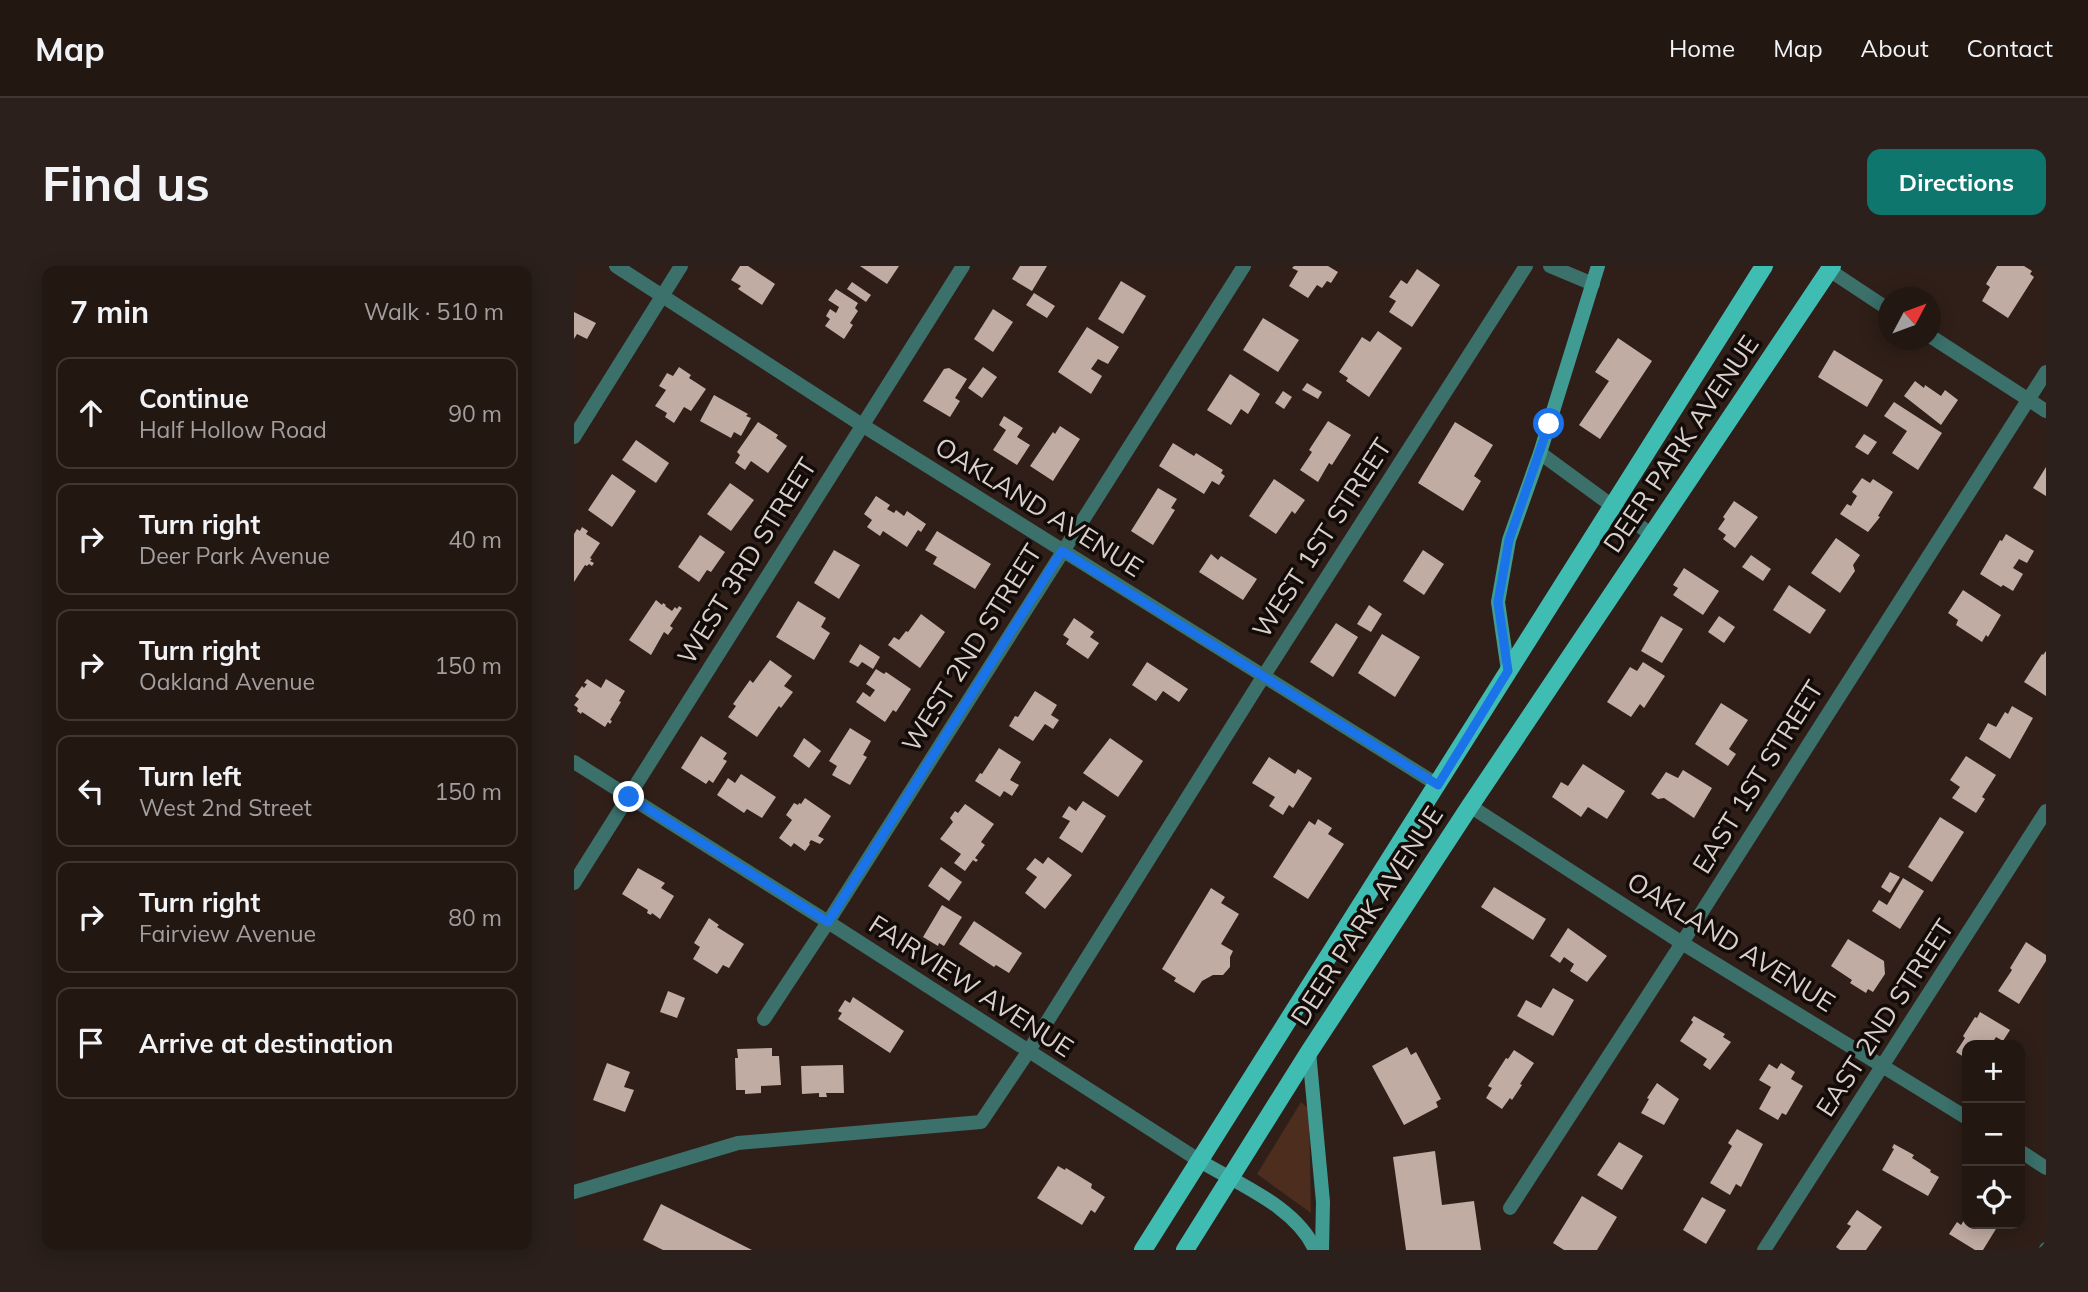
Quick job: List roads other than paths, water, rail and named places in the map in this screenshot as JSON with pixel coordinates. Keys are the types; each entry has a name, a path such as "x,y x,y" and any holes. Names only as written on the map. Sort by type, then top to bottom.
{"main road":[{"name":"DEER PARK AVENUE","path":"1143,1250 1764,266"},
{"name":"DEER PARK AVENUE","path":"1185,1250 1309,1052 1470,806 1831,268"}],"street":[{"name":"OAKLAND AVENUE","path":"616,266 862,425 1438,785"},
{"path":"574,437 681,266"},
{"name":"WEST 3RD STREET","path":"574,883 963,266"},
{"name":"WEST 2ND STREET","path":"764,1019 1244,266"},
{"name":"WEST 1ST STREET","path":"574,1192 738,1143 981,1122 1526,266"},
{"path":"1550,266 1593,284"},
{"path":"1508,671 1498,602 1509,540 1540,453 1598,266"},
{"path":"1831,268 1878,302"},
{"path":"1941,343 2046,411"},
{"name":"EAST 1ST STREET","path":"1510,1208 2046,372"},
{"path":"1540,453 1651,535"},
{"name":"FAIRVIEW AVENUE","path":"574,762 1200,1161"},
{"name":"OAKLAND AVENUE","path":"1470,806 1682,943 1962,1115"},
{"name":"EAST 2ND STREET","path":"1764,1250 2046,811"},
{"path":"1309,1052 1323,1202 1322,1250"},
{"path":"2025,1155 2046,1168"},
{"path":"1200,1161 1289,1215 1304,1230 1315,1250"}]}
